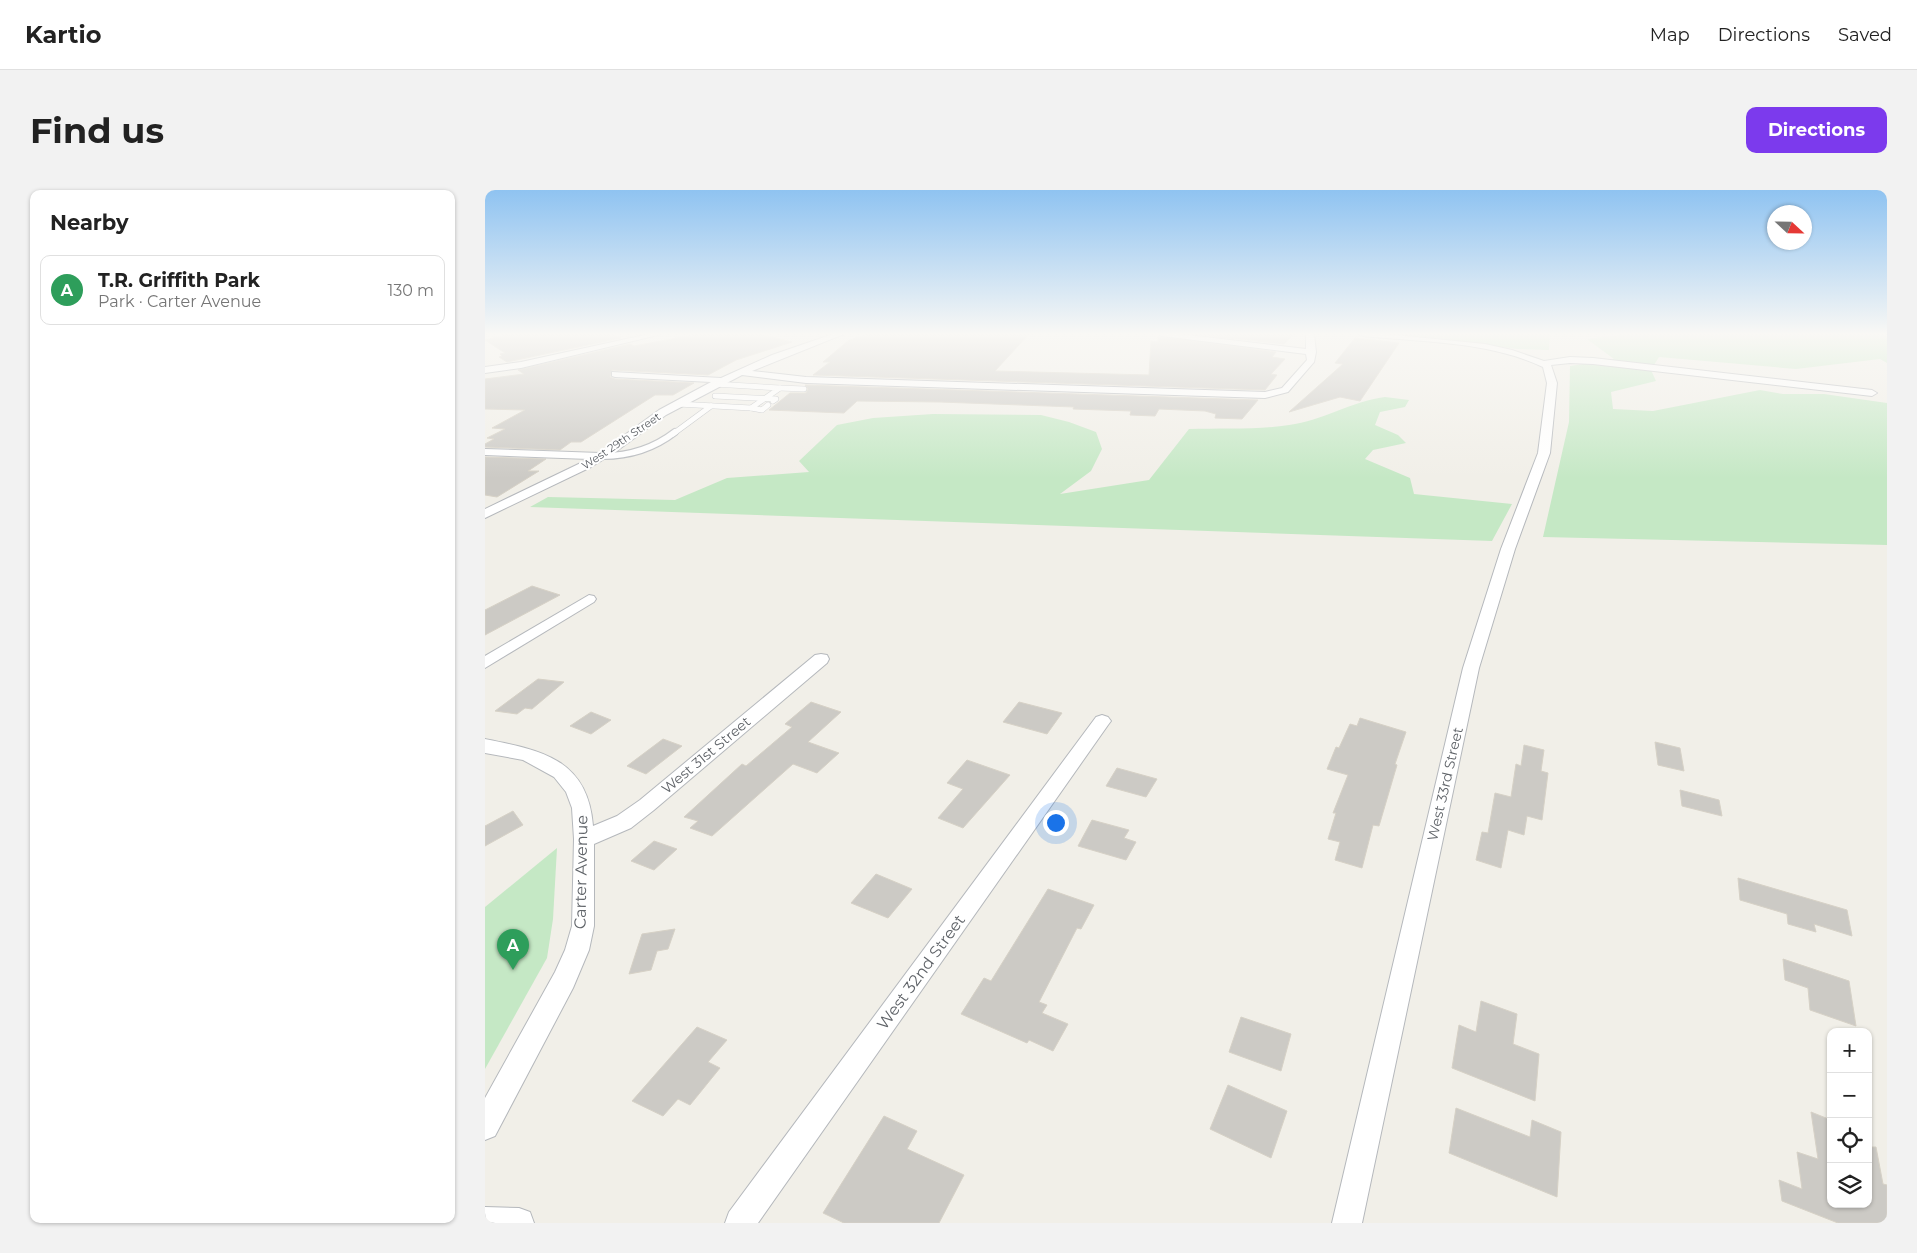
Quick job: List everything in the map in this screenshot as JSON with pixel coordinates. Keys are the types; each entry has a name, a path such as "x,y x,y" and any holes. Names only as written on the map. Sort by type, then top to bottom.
{"street":[{"path":"687,382 721,386"},
{"name":"West 29th Street","path":"485,514 556,482 603,456 647,423 678,404 726,382"},
{"path":"873,382 1265,395 1285,390 1292,382"},
{"name":"West 33rd Street","path":"1347,1223 1469,676 1509,549 1544,453 1552,382"},
{"path":"1783,382 1871,392"},
{"path":"485,452 603,456"},
{"path":"485,663 589,599"},
{"name":"West 31st Street","path":"584,839 624,822 647,805 821,659"},
{"name":"West 32nd Street","path":"741,1223 1102,721"},
{"name":"Carter Avenue","path":"485,746 528,754 561,772 575,789 582,808 584,839 583,926 577,950 564,980 485,1126"},
{"path":"485,1222 519,1223"}],"lane":[{"path":"721,386 764,399 776,399 773,401"},
{"path":"700,405 721,386 804,389"},
{"path":"751,408 780,388"},
{"path":"678,404 762,410 768,405"},
{"path":"603,456 626,456 662,442 711,406"}],"green space":[{"path":"1570,382 1651,382 1611,392 1613,409 1653,411 1760,390 1783,394 1824,394 1887,403 1887,545 1543,537 1569,422"},
{"path":"1385,397 1409,400 1405,407 1380,412 1375,425 1398,435 1406,443 1373,450 1365,459 1410,478 1414,494 1512,504 1492,541 530,507 548,497 675,500 727,478 809,472 799,461 837,425 873,418 933,414 1041,415 1069,422 1096,432 1102,449 1091,471 1060,494 1149,480 1189,429 1277,427 1313,420 1361,402"},
{"path":"557,848 553,919 547,958 485,1069 485,907"}],"building":[{"path":"485,382 694,383 673,395 655,395 581,442 571,442 560,450 485,447 485,444 494,439 487,438 505,429 492,428 525,410 485,409"},
{"path":"1030,382 1271,382 1265,390"},
{"path":"1323,382 1373,382 1360,401 1340,397 1289,412"},
{"path":"805,385 1258,400 1242,419 1215,418 1216,414 1205,411 1159,409 1155,416 1130,415 1131,411 1073,409 1074,407 940,402 857,401 844,413 769,410 790,393 806,393 808,389"},
{"path":"485,457 546,459 528,471 539,471 497,497 485,495"},
{"path":"532,586 560,595 485,635 485,610"},
{"path":"538,679 564,682 532,709 525,708 517,714 495,711"},
{"path":"811,702 841,712 808,742 839,753 817,773 793,764 712,836 690,828 698,821 684,817 742,764 746,766 792,727 785,724"},
{"path":"1019,702 1062,713 1047,734 1003,722"},
{"path":"591,712 611,720 591,734 570,726"},
{"path":"1360,718 1406,732 1395,764 1397,765 1379,826 1373,825 1362,868 1335,860 1340,842 1328,839 1336,813 1333,813 1348,775 1327,769 1336,747 1339,748 1350,724 1357,726"},
{"path":"663,739 682,746 646,774 627,766"},
{"path":"1655,742 1680,748 1684,771 1658,765"},
{"path":"1524,745 1544,750 1541,771 1548,773 1542,820 1527,816 1524,835 1508,830 1501,868 1476,860 1482,832 1488,833 1495,793 1511,797 1516,764 1521,766"},
{"path":"967,760 1010,775 963,828 938,818 963,789 947,783"},
{"path":"1117,768 1157,779 1146,797 1106,786"},
{"path":"1680,790 1719,800 1722,816 1682,806"},
{"path":"513,811 523,825 485,846 485,826"},
{"path":"1092,820 1129,830 1124,838 1136,842 1126,860 1078,846"},
{"path":"654,841 677,849 654,870 631,861"},
{"path":"876,874 912,889 888,918 851,903"},
{"path":"1738,878 1847,910 1852,936 1814,924 1816,932 1788,924 1787,914 1740,900"},
{"path":"1048,889 1094,905 1081,929 1077,928 1039,1002 1047,1005 1042,1013 1068,1024 1053,1051 1029,1040 1027,1043 961,1014 984,978 991,981"},
{"path":"675,929 668,949 657,951 651,970 629,974 642,934"},
{"path":"1783,959 1849,981 1856,1026 1810,1010 1808,988 1785,980"},
{"path":"1481,1001 1517,1014 1513,1044 1539,1054 1535,1101 1452,1068 1459,1025 1476,1032"},
{"path":"1241,1017 1291,1034 1281,1071 1229,1052"},
{"path":"697,1027 727,1040 708,1062 720,1068 690,1105 678,1099 663,1116 632,1101"},
{"path":"1228,1085 1287,1111 1271,1158 1210,1129"},
{"path":"1456,1108 1530,1137 1532,1120 1561,1132 1557,1197 1449,1153"},
{"path":"1811,1112 1827,1118 1827,1208 1872,1208 1872,1147 1876,1147 1883,1184 1887,1185 1887,1223 1838,1223 1782,1201 1779,1180 1802,1189 1797,1152 1818,1159"},
{"path":"884,1116 917,1131 907,1149 964,1175 939,1223 844,1223 823,1213"}],"place":[{"name":"T.R. Griffith Park","path":"513,970"}]}
